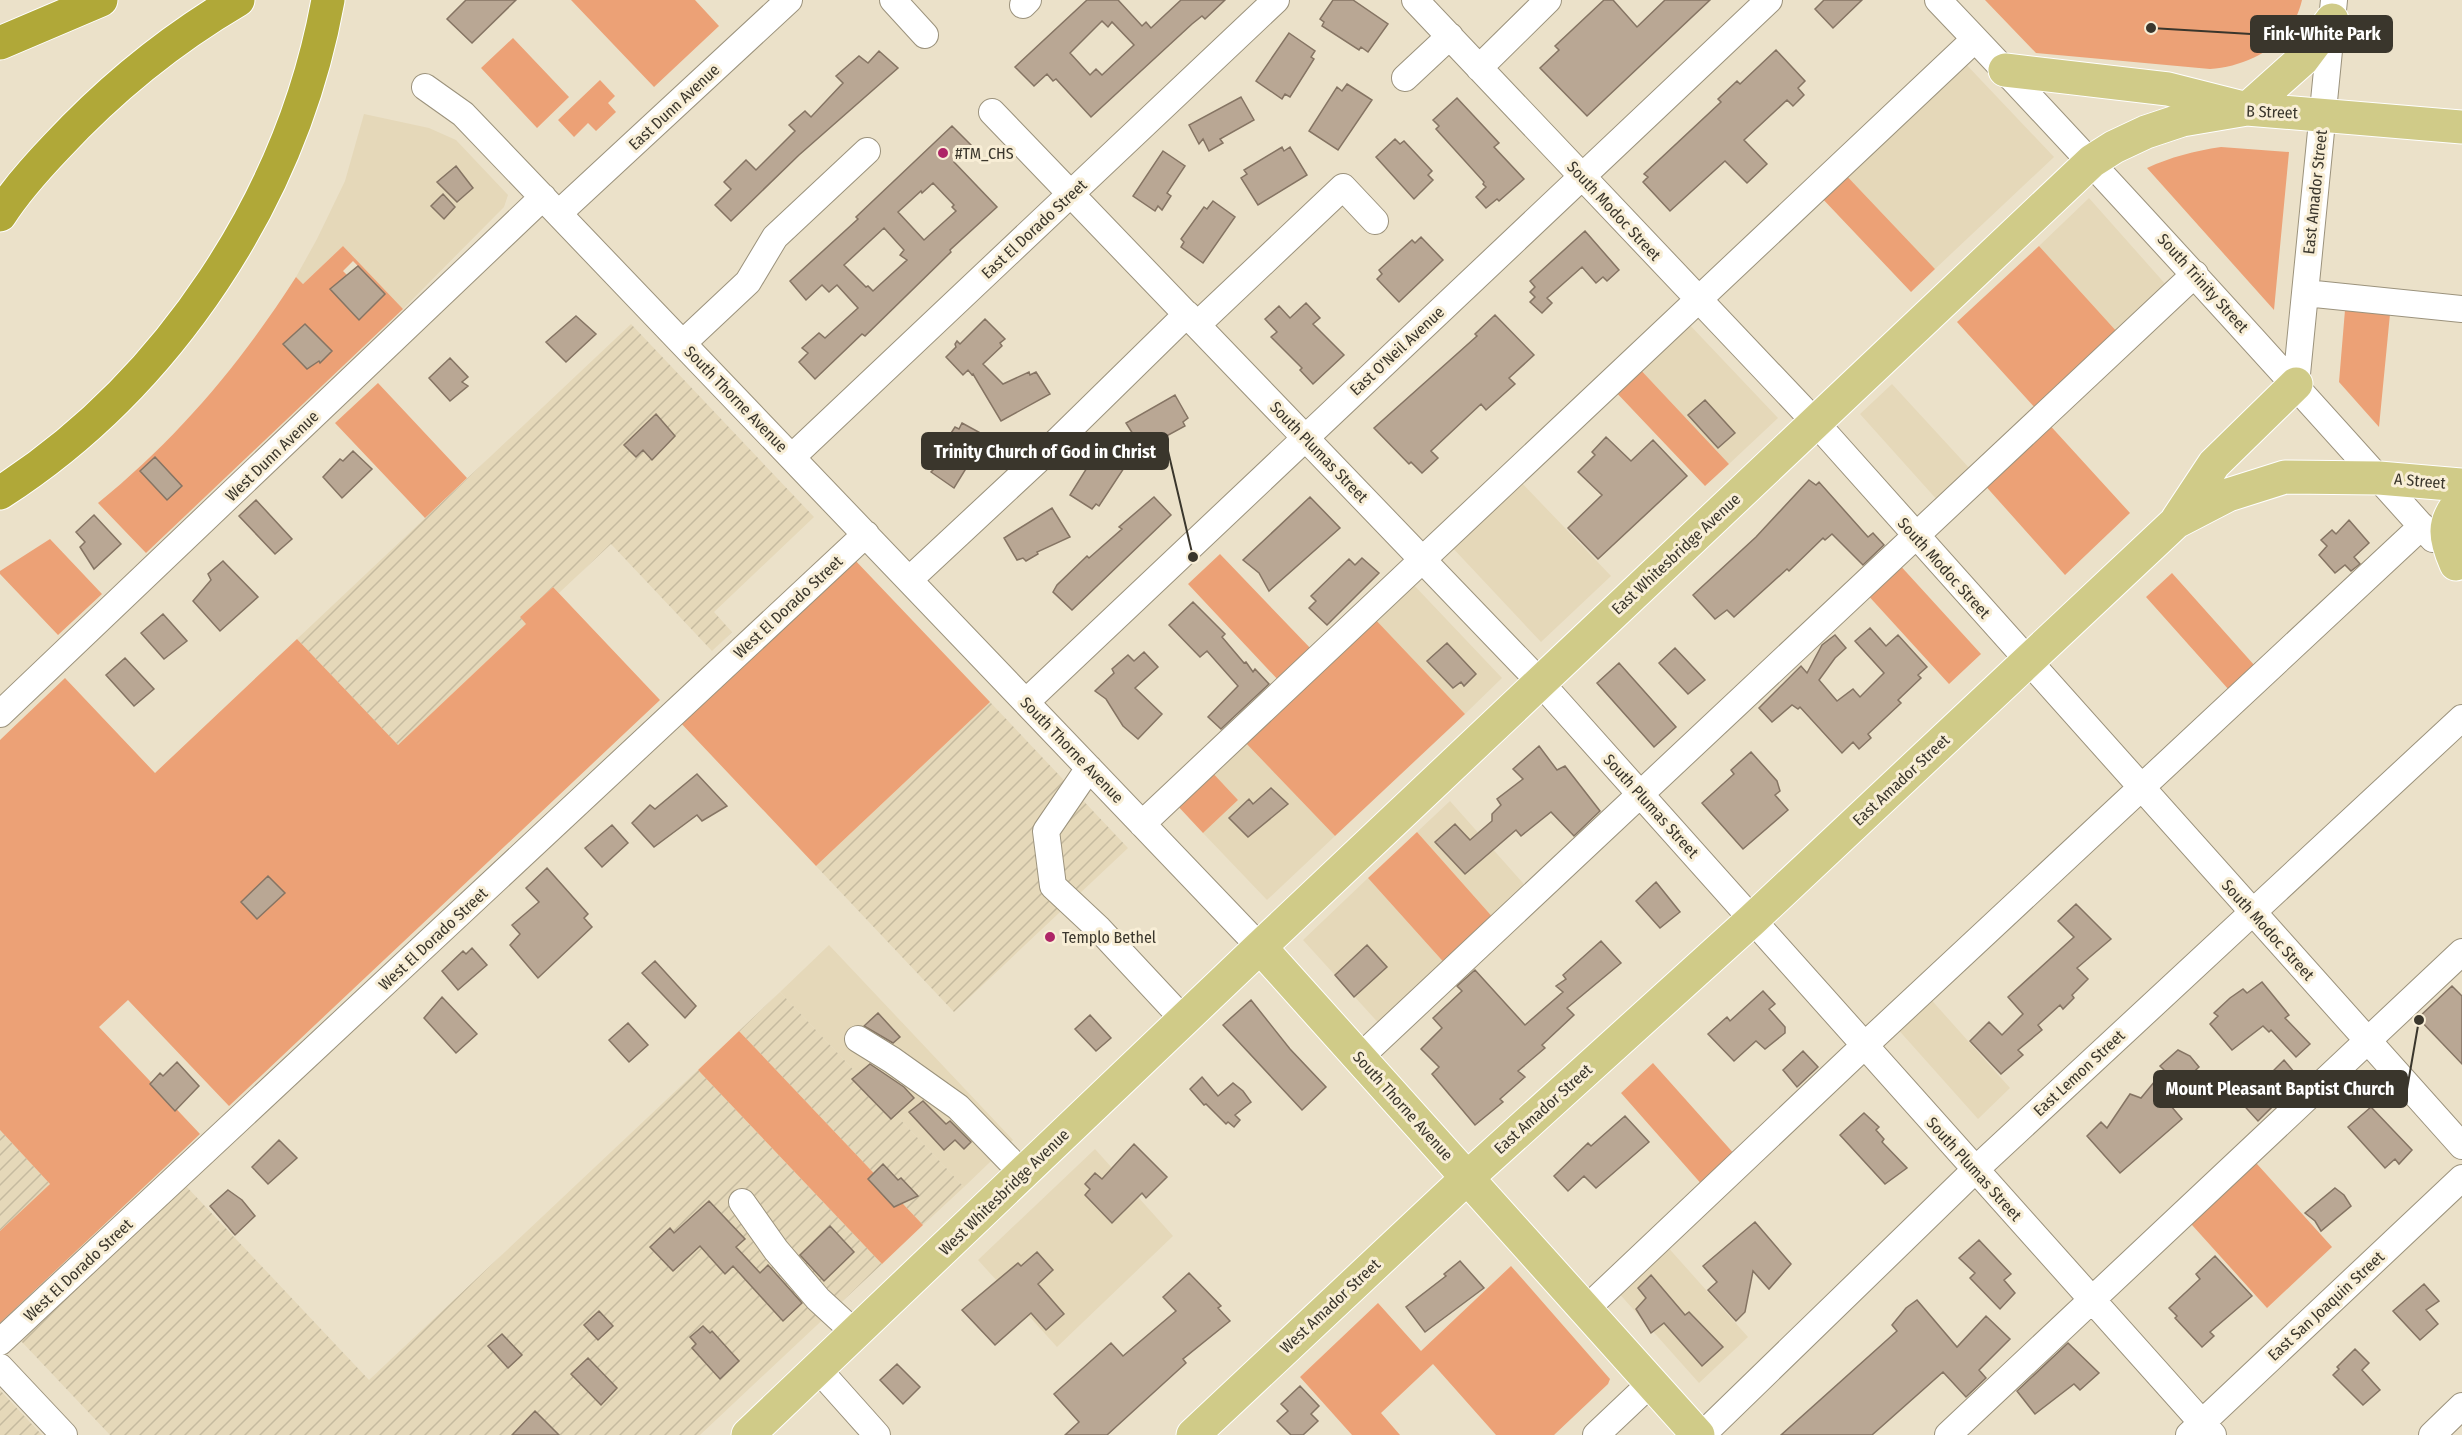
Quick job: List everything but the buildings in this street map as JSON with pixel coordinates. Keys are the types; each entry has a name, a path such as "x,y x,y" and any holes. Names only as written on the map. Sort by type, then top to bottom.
{"highway":[{"path":"0,32 86,0"},
{"path":"0,43 101,0"},
{"path":"0,215 43,161 83,117 125,79 173,42 238,0"},
{"path":"0,493 30,474 85,429 164,345 211,284 267,189 292,129 315,58 327,0"}],"main road":[{"path":"2006,70 2168,89 2247,109 2301,60 2333,10"},
{"name":"B Street","path":"2092,161 2114,147 2146,132 2182,120 2247,109 2462,128"},
{"name":"East Whitesbridge Avenue","path":"1260,947 2092,161"},
{"path":"2176,522 2214,464 2296,384"},
{"name":"East Amador Street","path":"1467,1178 1752,920 2176,522 2228,495 2285,477 2379,478"},
{"name":"A Street","path":"2379,478 2462,485"},
{"path":"2459,568 2446,542 2446,534 2451,515 2462,500"},
{"name":"West Whitesbridge Avenue","path":"748,1435 1260,947"},
{"name":"South Thorne Avenue","path":"1260,947 1700,1435"},
{"name":"West Amador Street","path":"1193,1435 1467,1178"}],"street":[{"name":"East Dunn Avenue","path":"551,205 789,0"},
{"path":"893,0 925,35"},
{"name":"East El Dorado Street","path":"792,457 1276,0"},
{"name":"South Modoc Street","path":"1415,0 1816,423 2462,1146"},
{"path":"1479,68 1548,0"},
{"name":"East O'Neil Avenue","path":"1026,702 1769,0"},
{"name":"South Trinity Street","path":"1938,0 2092,161 2296,384 2459,568"},
{"name":"East Amador Street","path":"2296,384 2333,10"},
{"path":"1405,78 1450,36"},
{"path":"1142,824 1976,39"},
{"name":"South Thorne Avenue","path":"424,87 463,114 1260,947"},
{"name":"South Plumas Street","path":"992,112 1540,682 2092,1300 2202,1431"},
{"path":"683,343 748,282 775,237 867,151"},
{"path":"909,580 1192,320 1343,187 1375,221"},
{"name":"West Dunn Avenue","path":"0,714 551,205"},
{"path":"1359,1058 2195,274"},
{"path":"2305,293 2462,309"},
{"path":"1585,1310 1864,1046 2422,526"},
{"name":"West El Dorado Street","path":"0,1342 866,534"},
{"name":"East Lemon Street","path":"1700,1435 1975,1170 2462,718"},
{"path":"1089,768 1046,831 1053,886 1099,929 1184,1020"},
{"path":"1948,1435 2462,952"},
{"path":"858,1039 958,1107 1023,1174"},
{"name":"East San Joaquin Street","path":"2202,1431 2462,1178"},
{"path":"742,1202 776,1250 818,1299 855,1333"},
{"path":"0,1367 64,1435"},
{"path":"818,1370 877,1435"},
{"path":"1596,1435 1651,1383"},
{"path":"2432,1435 2462,1406"}],"shaded area":[{"path":"571,0 695,0 719,26 654,87"},
{"path":"1985,0 2302,0 2289,29 2268,50 2240,63 2210,69 2036,53"},
{"path":"513,38 569,97 537,128 481,68"},
{"path":"1962,60 2054,157 1935,269 1843,172"},
{"path":"600,80 615,96 608,103 616,112 596,131 588,123 574,137 558,120"},
{"path":"364,114 429,128 456,140 508,195 504,207 403,309 343,246 303,284 296,277 345,181"},
{"path":"2221,147 2289,152 2274,310 2147,168 2183,155"},
{"path":"1843,172 1935,269 1911,292 1819,195"},
{"path":"2089,198 2168,287 2118,333 2039,246"},
{"path":"343,246 403,309 146,553 98,503 155,452 206,398 253,340 296,277 303,284","holes":["353,261 385,294 361,318 356,317 330,289 347,275 343,271","305,324 332,351 320,363 319,361 307,369 283,344"]},
{"path":"2039,246 2118,333 2037,410 1957,322"},
{"path":"2345,310 2390,314 2379,427 2339,382"},
{"path":"1686,321 1778,418 1729,464 1637,366"},
{"path":"631,324 814,517 714,612 732,632 712,651 611,544 559,593 553,587 521,617 527,624 398,745 297,639"},
{"path":"1637,366 1729,464 1705,486 1613,389"},
{"path":"378,383 467,478 425,518 335,423"},
{"path":"1892,384 1972,471 1939,502 1860,414"},
{"path":"2046,421 2130,513 2065,575 1982,482"},
{"path":"1518,479 1611,576 1541,642 1449,544"},
{"path":"50,539 102,594 58,635 0,574 0,571"},
{"path":"1220,554 1313,651 1280,682 1188,584"},
{"path":"853,558 990,702 816,866 678,720"},
{"path":"1897,562 1981,654 1949,684 1865,592"},
{"path":"2172,573 2255,666 2229,690 2146,597"},
{"path":"1410,581 1502,678 1465,714 1372,617"},
{"path":"553,587 660,700 229,1106 128,1000 99,1027 200,1134 0,1323 0,1231 50,1184 0,1130 0,740 65,678 155,773 297,639 398,745 526,624 520,617"},
{"path":"1372,616 1465,714 1335,836 1242,739"},
{"path":"990,702 1128,848 954,1012 816,866"},
{"path":"1242,739 1335,836 1267,900 1203,833 1238,800 1210,770"},
{"path":"1210,770 1238,800 1203,833 1175,803"},
{"path":"1450,801 1529,890 1496,921 1417,832"},
{"path":"1417,832 1496,921 1448,967 1368,878"},
{"path":"1368,878 1448,967 1383,1028 1303,940"},
{"path":"829,945 1013,1140 964,1187 780,992"},
{"path":"780,992 964,1187 923,1225 739,1031"},
{"path":"1927,995 2010,1088 1978,1119 1895,1026"},
{"path":"739,1031 923,1225 882,1264 698,1070"},
{"path":"1653,1063 1736,1156 1704,1187 1621,1093"},
{"path":"698,1070 882,1264 700,1435 110,1435 21,1341 185,1185 369,1380"},
{"path":"0,1130 50,1184 0,1231"},
{"path":"1095,1149 1173,1236 1057,1347 978,1260"},
{"path":"2248,1154 2332,1247 2267,1308 2183,1215"},
{"path":"1665,1244 1748,1337 1699,1383 1616,1290"},
{"path":"1511,1266 1610,1379 1608,1384 1554,1435 1496,1435 1433,1364 1381,1413 1400,1435 1352,1435 1300,1377 1378,1303 1421,1351"},
{"path":"0,1390 42,1435 0,1435"}],"place":[{"name":"Fink-White Park","path":"2151,28"},
{"name":"#TM_CHS","path":"943,153"},
{"name":"Trinity Church of God in Christ","path":"1193,557"},
{"name":"Templo Bethel","path":"1050,937"},
{"name":"Mount Pleasant Baptist Church","path":"2419,1020"}]}
